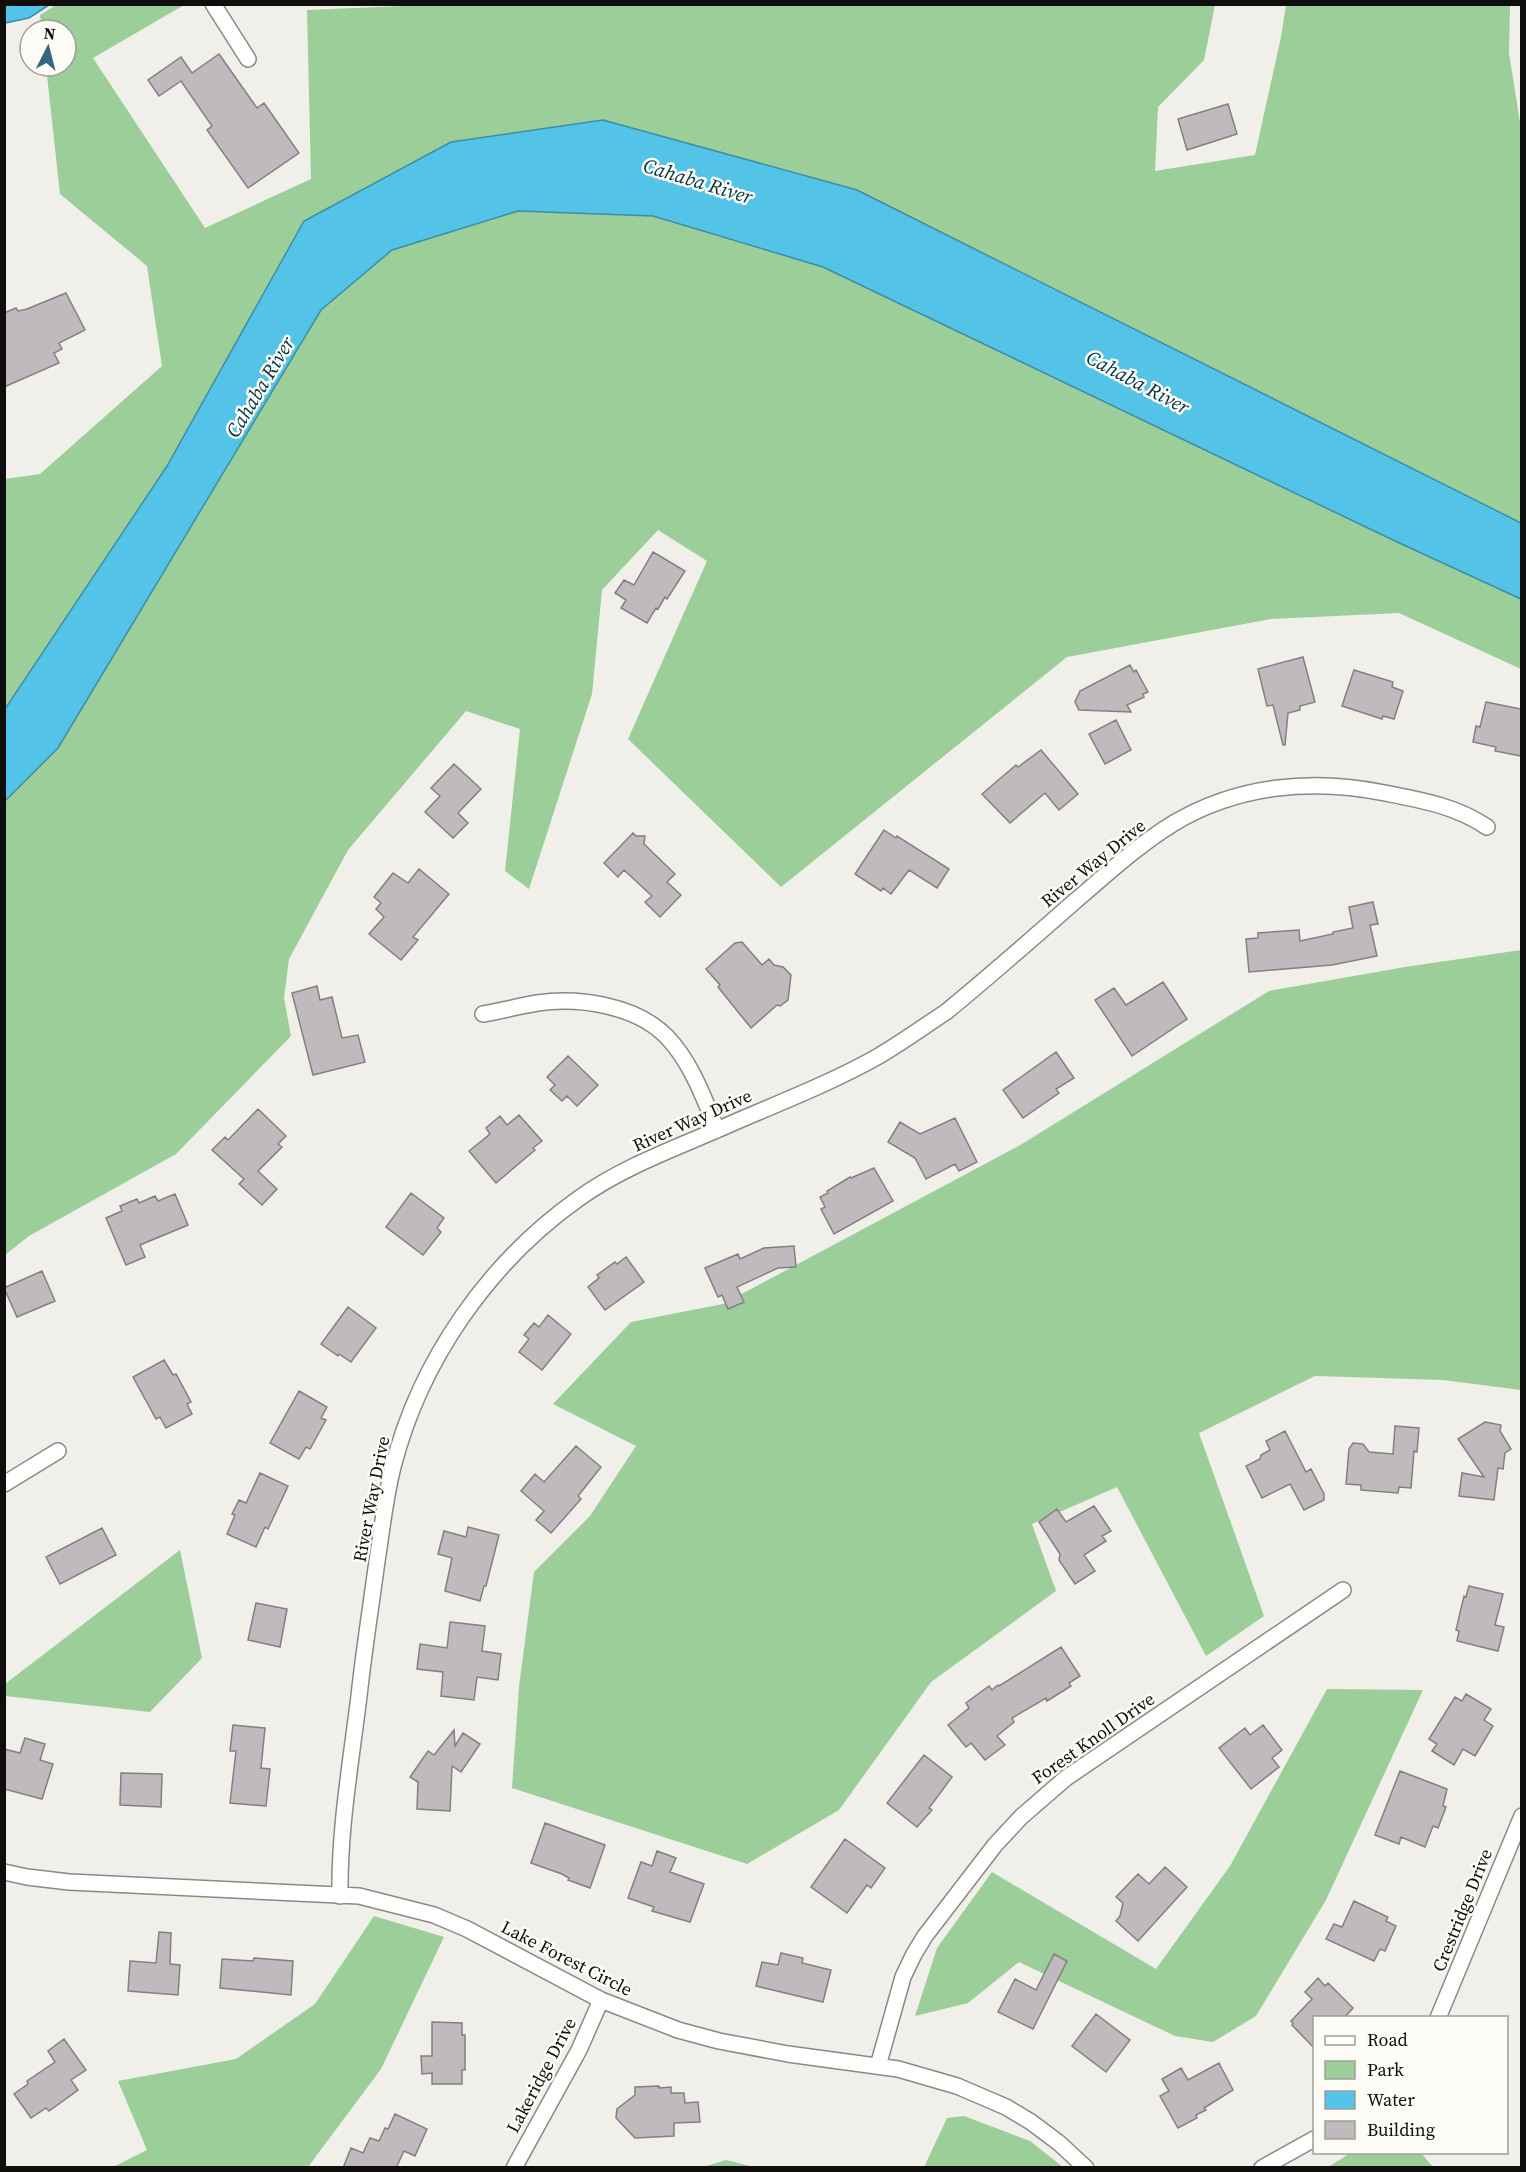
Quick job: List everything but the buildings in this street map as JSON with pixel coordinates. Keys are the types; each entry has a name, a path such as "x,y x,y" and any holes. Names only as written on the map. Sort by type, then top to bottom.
{"street":[{"path":"213,4 248,59"},
{"name":"River Way Drive","path":"340,1896 342,1840 365,1645 383,1517 393,1468 403,1435 437,1356 455,1327 489,1282 522,1247 578,1199 621,1174 832,1079 877,1057 912,1035 946,1012 985,980 1139,848 1173,824 1202,808 1264,789 1330,784 1439,805 1471,816 1487,828"},
{"path":"483,1014 539,1003 571,1001 628,1013 650,1024 666,1036 684,1059 717,1130"},
{"path":"4,1484 58,1450"},
{"name":"Forest Knoll Drive","path":"878,2066 903,1977 914,1954 925,1936 995,1845 1021,1817 1066,1778 1343,1590"},
{"name":"Crestridge Drive","path":"1439,2016 1521,1816"},
{"name":"Lake Forest Circle","path":"4,1872 69,1882 359,1896 434,1915 467,1929 601,2000 678,2030 719,2041 788,2054 898,2069 957,2086 1006,2107 1050,2136 1086,2168"},
{"name":"Lakeridge Drive","path":"514,2168 579,2050 601,2000"},
{"path":"1262,2168 1313,2140"}],"green space":[{"path":"450,4 1215,5 1204,60 1158,107 1155,171 1255,155 1286,5 1510,5 1509,53 1522,135 1521,523 857,190 603,120 451,142 304,221 167,466 5,709 5,479 40,474 162,366 147,266 60,194 47,78 78,78 78,18 40,18 40,15 56,5 184,5 93,58 205,228 311,179 307,10"},
{"path":"518,211 653,216 823,267 1521,599 1521,669 1399,613 1271,619 1067,657 781,887 628,739 707,561 658,530 602,590 592,694 529,889 505,871 520,729 466,711 348,850 289,959 284,998 291,1036 176,1154 29,1236 5,1255 5,801 58,748 321,310 392,250"},
{"path":"1521,950 1521,1390 1443,1380 1315,1376 1199,1433 1264,1616 1206,1656 1117,1487 1032,1524 1056,1591 931,1682 839,1810 747,1864 512,1788 519,1687 534,1572 590,1516 636,1446 553,1404 631,1322 723,1304 1022,1144 1269,991 1405,967"},
{"path":"180,1550 202,1658 150,1712 5,1696 5,1684"},
{"path":"1327,1689 1423,1690 1326,1900 1256,2016 1213,2042 1175,2036 1019,1962 968,2003 915,2016 937,1948 992,1872 1156,1969 1230,1866"},
{"path":"374,1916 444,1937 381,2069 308,2167 113,2167 147,2150 118,2081 236,2059 315,2004"},
{"path":"964,2116 1030,2141 1063,2167 924,2167 947,2118"},
{"path":"1349,2154 1422,2154 1433,2167 1328,2167"},
{"path":"726,2160 754,2167 703,2167"}],"water":[{"path":"5,4 49,4 29,18 18,18 18,20 5,23"},
{"name":"Cahaba River","path":"603,120 857,190 1521,523 1521,599 823,267 653,216 518,211 392,250 321,310 58,748 5,801 5,709 167,466 304,221 451,142"}]}
